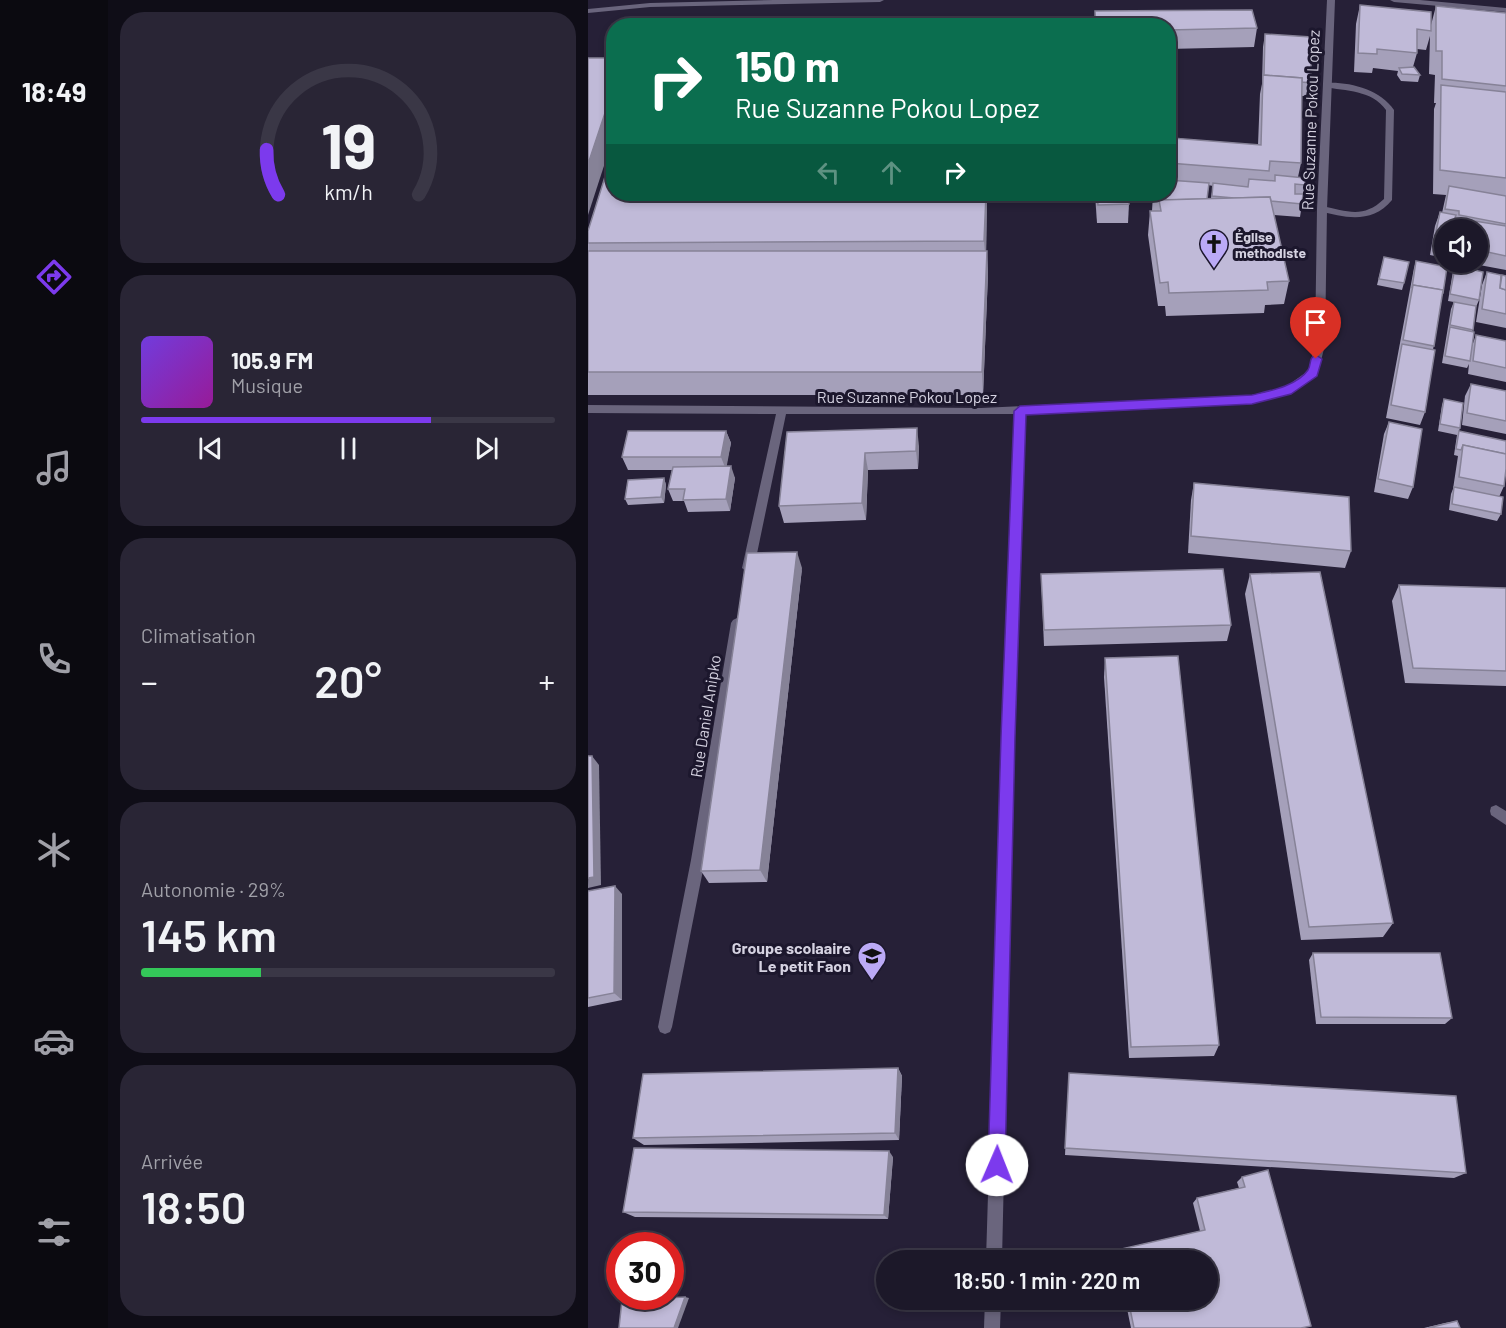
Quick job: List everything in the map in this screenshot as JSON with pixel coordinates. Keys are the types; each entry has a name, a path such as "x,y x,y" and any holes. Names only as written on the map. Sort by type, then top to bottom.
{"street":[{"path":"588,11 650,5 880,0"},
{"name":"Rue Suzanne Pokou Lopez","path":"588,409 1020,411 1252,400 1287,392 1312,373 1320,345 1322,209 1331,0"},
{"path":"1394,0 1506,10"},
{"path":"1322,209 1361,216 1379,211 1388,200 1390,110 1386,102 1379,96 1327,85"},
{"path":"745,582 782,411"},
{"path":"994,1250 1008,737 1020,411"},
{"name":"Rue Daniel Anipko","path":"665,1027 698,860 741,605"},
{"path":"992,1328 993,1310"}],"building":[{"path":"1360,5 1431,12 1431,31 1417,29 1417,53 1377,49 1377,54 1358,53"},
{"path":"1436,6 1506,13 1506,86 1442,79 1442,51 1436,51"},
{"path":"1252,10 1257,28 1176,30 1176,18 1095,18 1095,11"},
{"path":"1265,34 1311,37 1311,83 1302,82 1302,78 1264,75"},
{"path":"588,58 606,58 606,110 588,164"},
{"path":"1414,67 1420,75 1402,74 1399,68"},
{"path":"1263,75 1302,78 1301,163 1270,161 1269,171 1176,164 1176,138 1261,145"},
{"path":"1441,85 1506,92 1506,178 1440,170"},
{"path":"606,174 606,201 986,201 984,241 588,243 588,231"},
{"path":"1275,175 1305,178 1305,185 1295,184 1295,194 1303,194 1302,204 1271,201 1270,197 1212,196 1213,183 1248,187 1249,179 1275,181"},
{"path":"1176,181 1209,183 1207,199 1176,200"},
{"path":"1449,186 1506,196 1506,224 1459,215 1459,211 1445,209"},
{"name":"Église methodiste","path":"1270,197 1289,281 1267,282 1268,290 1169,293 1168,282 1160,283 1150,211 1161,211 1159,201"},
{"path":"1098,201 1129,201 1129,204 1098,205"},
{"path":"1440,212 1456,215 1455,218 1461,219 1439,219"},
{"path":"1488,223 1506,226 1506,256 1488,252"},
{"path":"588,251 987,251 982,372 588,372"},
{"path":"1384,257 1409,262 1404,283 1379,279"},
{"path":"1416,261 1434,264 1434,273 1446,273 1443,293 1443,290 1413,285 1412,288"},
{"path":"1454,273 1483,273 1479,300 1450,294"},
{"path":"1487,273 1501,275 1500,288 1506,290 1506,314 1482,309"},
{"path":"1502,275 1506,276 1506,290 1500,288"},
{"path":"1413,285 1443,290 1434,346 1403,340"},
{"path":"1454,302 1476,306 1473,330 1450,325"},
{"path":"1450,327 1474,332 1470,361 1445,356"},
{"path":"1476,335 1506,341 1506,368 1473,361"},
{"path":"1402,344 1435,350 1425,412 1391,405"},
{"path":"1471,384 1506,391 1506,421 1467,413"},
{"path":"1444,399 1463,403 1460,428 1440,424"},
{"path":"1389,422 1422,429 1413,487 1378,479"},
{"path":"917,428 916,451 865,453 862,503 779,506 787,432"},
{"path":"628,431 726,431 721,457 622,457"},
{"path":"1459,431 1506,441 1506,454 1463,445 1461,450 1456,449"},
{"path":"1463,445 1506,454 1504,486 1459,477"},
{"path":"731,466 726,499 683,500 685,489 668,489 673,467"},
{"path":"664,478 661,497 625,499 628,480"},
{"path":"1194,483 1349,497 1351,551 1191,536"},
{"path":"1454,487 1503,497 1501,514 1452,504"},
{"path":"797,552 760,870 701,871 747,553"},
{"path":"1223,569 1231,625 1044,630 1041,574"},
{"path":"1320,572 1393,923 1309,927 1250,574"},
{"path":"1399,585 1506,588 1506,671 1413,668"},
{"path":"1178,656 1219,1045 1131,1047 1105,658"},
{"path":"588,756 592,756 594,877 588,878"},
{"path":"615,886 614,993 588,998 588,891"},
{"path":"1313,953 1440,953 1452,1018 1321,1017"},
{"path":"898,1068 895,1133 633,1138 643,1074"},
{"path":"1069,1073 1456,1096 1466,1173 1065,1148"},
{"path":"634,1148 889,1151 884,1215 623,1212"},
{"path":"1268,1170 1311,1326 1301,1328 1134,1328 1130,1310 1218,1310 1218,1250 1117,1250 1205,1230 1197,1198 1245,1187 1242,1177"},
{"path":"621,1310 680,1310 674,1328 619,1328"},
{"path":"1457,1321 1460,1328 1428,1328"}],"place":[{"name":"Église methodiste","path":"1214,270"},
{"name":"Groupe scolaaire Le petit Faon","path":"872,982"}],"route":[{"path":"997,1165 1008,737 1020,411 1252,400 1287,392 1312,373 1316,359"}]}
